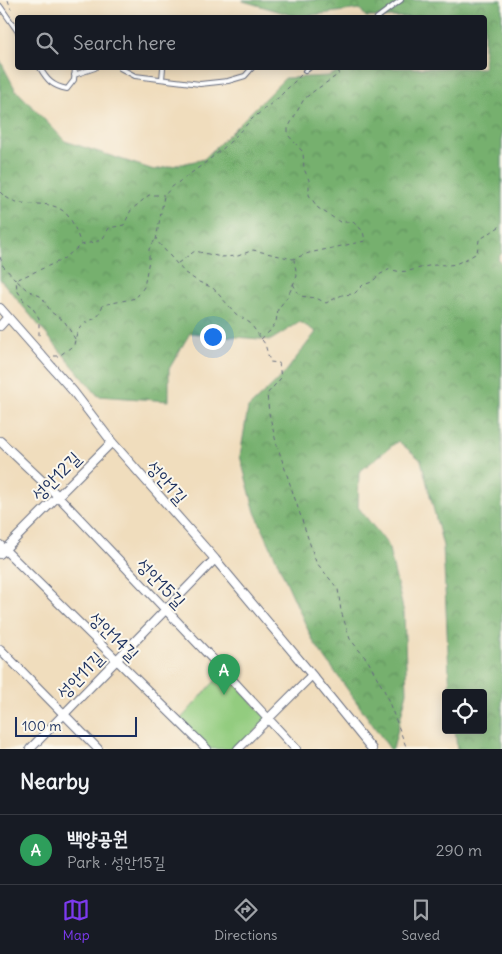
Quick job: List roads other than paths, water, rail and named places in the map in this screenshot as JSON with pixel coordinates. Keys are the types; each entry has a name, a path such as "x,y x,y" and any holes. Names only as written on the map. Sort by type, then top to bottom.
{"street":[{"name":"성안1길","path":"0,308 73,391 112,442 215,558 372,749"},
{"path":"0,326 8,317"},
{"name":"성안15길","path":"0,440 57,495 296,749"},
{"name":"성안12길","path":"1,549 112,442"},
{"name":"성안14길","path":"1,549 207,749"},
{"name":"성안11길","path":"30,749 215,558"},
{"path":"0,649 98,749"},
{"path":"238,749 312,675"}],"lane":[{"path":"381,15 401,0"},
{"path":"0,6 15,28"},
{"path":"41,70 47,80 56,87 67,89 74,80 75,70"},
{"path":"74,75 89,70"},
{"path":"124,70 135,76 200,84 228,81 245,76 250,70"},
{"path":"162,79 163,70"}],"place":[{"name":"백양공원","path":"224,695"}]}
